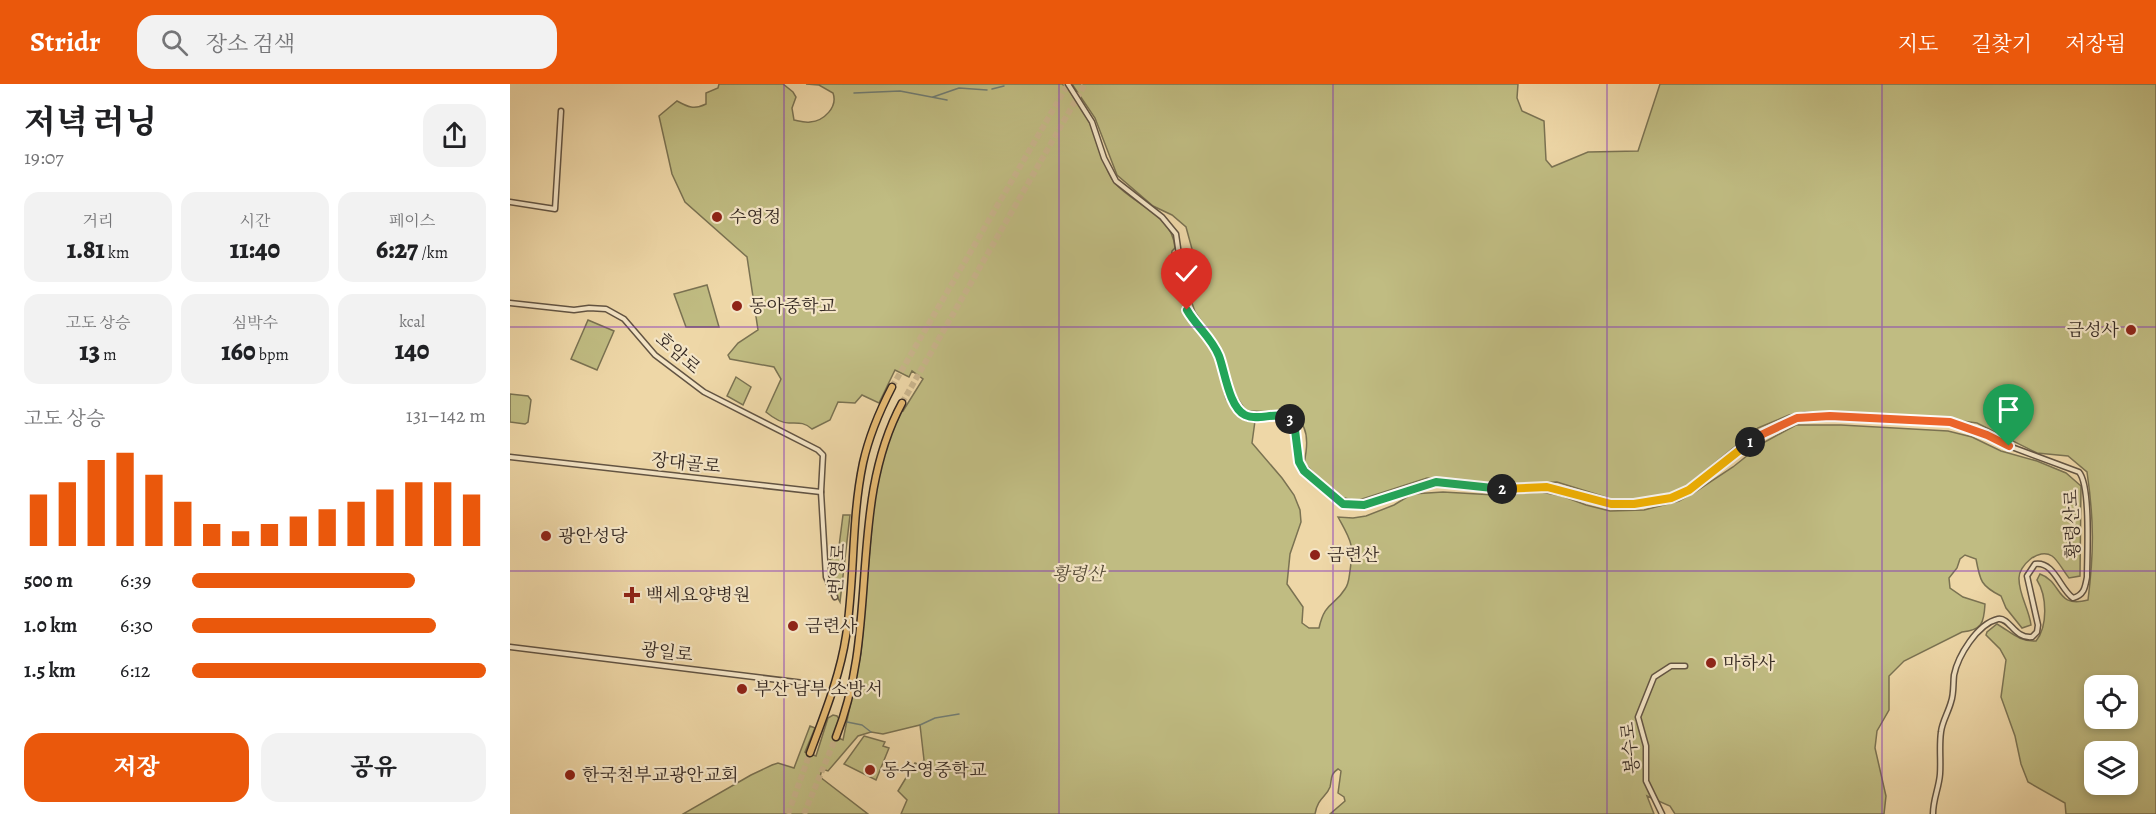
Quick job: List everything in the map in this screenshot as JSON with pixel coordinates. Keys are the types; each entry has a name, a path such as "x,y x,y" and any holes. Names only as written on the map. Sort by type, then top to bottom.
{"highway":[{"name":"번영로","path":"810,753 834,686 845,645 863,463 874,426 892,387"},
{"name":"번영로","path":"836,737 849,699 858,655 874,478 883,444 902,403"}],"street":[{"name":"황령산로","path":"1068,84 1092,122 1104,158 1116,181 1162,217 1176,234 1187,310 1218,355 1232,398 1239,411 1246,416 1254,417 1280,415 1293,422 1299,462 1304,471 1343,504 1364,505 1430,483 1444,482 1490,489 1547,487 1611,504 1634,504 1671,498 1689,490 1763,434 1797,418 1830,416 1950,422 1974,429 2009,446 2079,472 2085,481 2086,498 2087,578 2085,590 2080,596 2073,598 2066,593 2048,567 2041,563 2035,564 2027,576 2038,625 2037,632 2032,637 2019,636 2004,620 1999,619 1986,625 1966,647 1955,670 1951,702 1941,732 1940,771 1933,801 1933,814"},
{"path":"510,202 555,209 561,111"},
{"name":"호암로","path":"510,303 574,310 606,309 624,319 655,355 698,388 823,454 822,492"},
{"name":"장대골로","path":"510,457 822,492"},
{"path":"822,492 826,577 835,597"},
{"name":"광일로","path":"510,647 820,685"},
{"name":"봉수로","path":"1662,814 1646,781 1646,746 1638,717 1654,677 1671,666 1685,666"}],"green space":[{"name":"황령산","path":"719,84 783,84 796,97 792,108 794,120 806,122 825,116 832,108 834,98 833,93 819,85 806,84 1062,84 1080,104 1114,182 1160,218 1173,236 1175,248 1172,251 1171,264 1180,279 1185,309 1211,345 1226,399 1247,421 1255,421 1252,443 1294,495 1300,510 1301,522 1290,554 1287,584 1303,607 1302,623 1309,628 1319,628 1324,613 1341,595 1348,583 1351,548 1349,537 1338,517 1366,516 1394,505 1412,494 1443,492 1495,495 1541,492 1610,511 1644,510 1679,501 1733,467 1763,443 1796,425 1948,431 1972,437 2001,451 2037,461 2066,473 2081,486 2080,576 2069,578 2059,563 2047,554 2030,559 2022,569 2019,579 2031,625 2022,628 2006,608 2001,596 1982,582 1976,559 1965,555 1960,559 1957,568 1949,578 1950,588 1963,597 1985,604 1983,621 1978,627 1962,632 1904,661 1889,676 1889,710 1877,731 1875,748 1886,796 1884,814 1675,814 1670,806 1647,796 1654,814 1330,814 1345,801 1344,797 1338,793 1341,771 1338,769 1332,775 1330,787 1318,804 1315,814 901,814 907,800 898,791 915,763 920,765 924,760 920,725 883,734 871,732 858,736 828,771 822,769 820,777 868,814 683,814 772,765 778,763 794,768 810,726 815,728 805,752 816,756 828,718 833,715 839,719 834,736 843,740 861,653 879,465 900,410 903,411 923,379 912,371 909,377 895,370 879,403 862,395 855,403 838,402 830,420 812,429 801,423 783,422 766,412 781,379 774,367 730,359 728,355 738,343 758,330 747,257 685,202 672,174 659,116 677,101 691,107 706,104 706,93 718,88"},
{"path":"1072,84 1518,84 1517,98 1522,111 1544,121 1546,160 1552,167 1588,152 1638,151 1660,84 2156,84 2156,814 2066,814 2065,803 2028,782 2001,697 2006,660 2000,649 1986,635 1987,632 1997,624 2020,638 2036,641 2043,627 2045,611 2043,594 2037,580 2040,574 2053,583 2064,598 2077,602 2088,600 2092,536 2087,472 2068,456 2037,453 1977,423 1932,417 1805,412 1789,415 1758,428 1680,491 1644,499 1615,500 1557,482 1501,485 1427,478 1356,501 1337,496 1304,463 1307,446 1306,433 1302,424 1286,414 1246,411 1232,390 1218,345 1195,312 1192,303 1192,249 1186,227 1172,215 1153,206 1117,175 1095,118"},
{"path":"707,285 719,327 686,327 674,294"},
{"path":"588,320 614,331 597,370 571,359"},
{"path":"736,377 751,387 743,405 727,396"},
{"path":"510,394 528,396 531,400 528,422 525,424 510,422"},
{"path":"843,515 850,515 840,602 828,579 828,561 838,554"},
{"path":"864,736 885,742 883,746 889,748 876,780 844,764"}],"waterway":[{"path":"992,89 1004,86"},
{"path":"933,97 959,88 987,90"},
{"path":"854,93 900,91 947,100"},
{"path":"920,725 935,718 959,714"},
{"path":"847,722 862,725 871,732"}],"tunnel":[{"path":"892,387 1068,84"},
{"path":"902,403 1085,84"},
{"path":"804,814 836,737"},
{"path":"788,814 810,753"}],"place":[{"name":"수영정","path":"717,217"},
{"name":"동아중학교","path":"737,306"},
{"name":"금성사","path":"2131,330"},
{"name":"광안성당","path":"546,536"},
{"name":"금련산","path":"1315,555"},
{"name":"백세요양병원","path":"632,595"},
{"name":"금련사","path":"793,626"},
{"name":"마하사","path":"1711,663"},
{"name":"부산 남부 소방서","path":"742,689"},
{"name":"동수영중학교","path":"870,770"},
{"name":"한국천부교광안교회","path":"570,775"}],"route":[{"path":"1187,310 1218,355 1232,398 1239,411 1246,416 1254,417 1280,415 1287,417 1293,422 1299,462 1304,471 1334,498 1343,504 1354,506 1385,500 1430,483 1444,482 1490,489 1547,487 1611,504 1634,504 1671,498 1689,490 1763,434 1797,418 1830,416 1950,422 1987,435 2009,446"}]}
